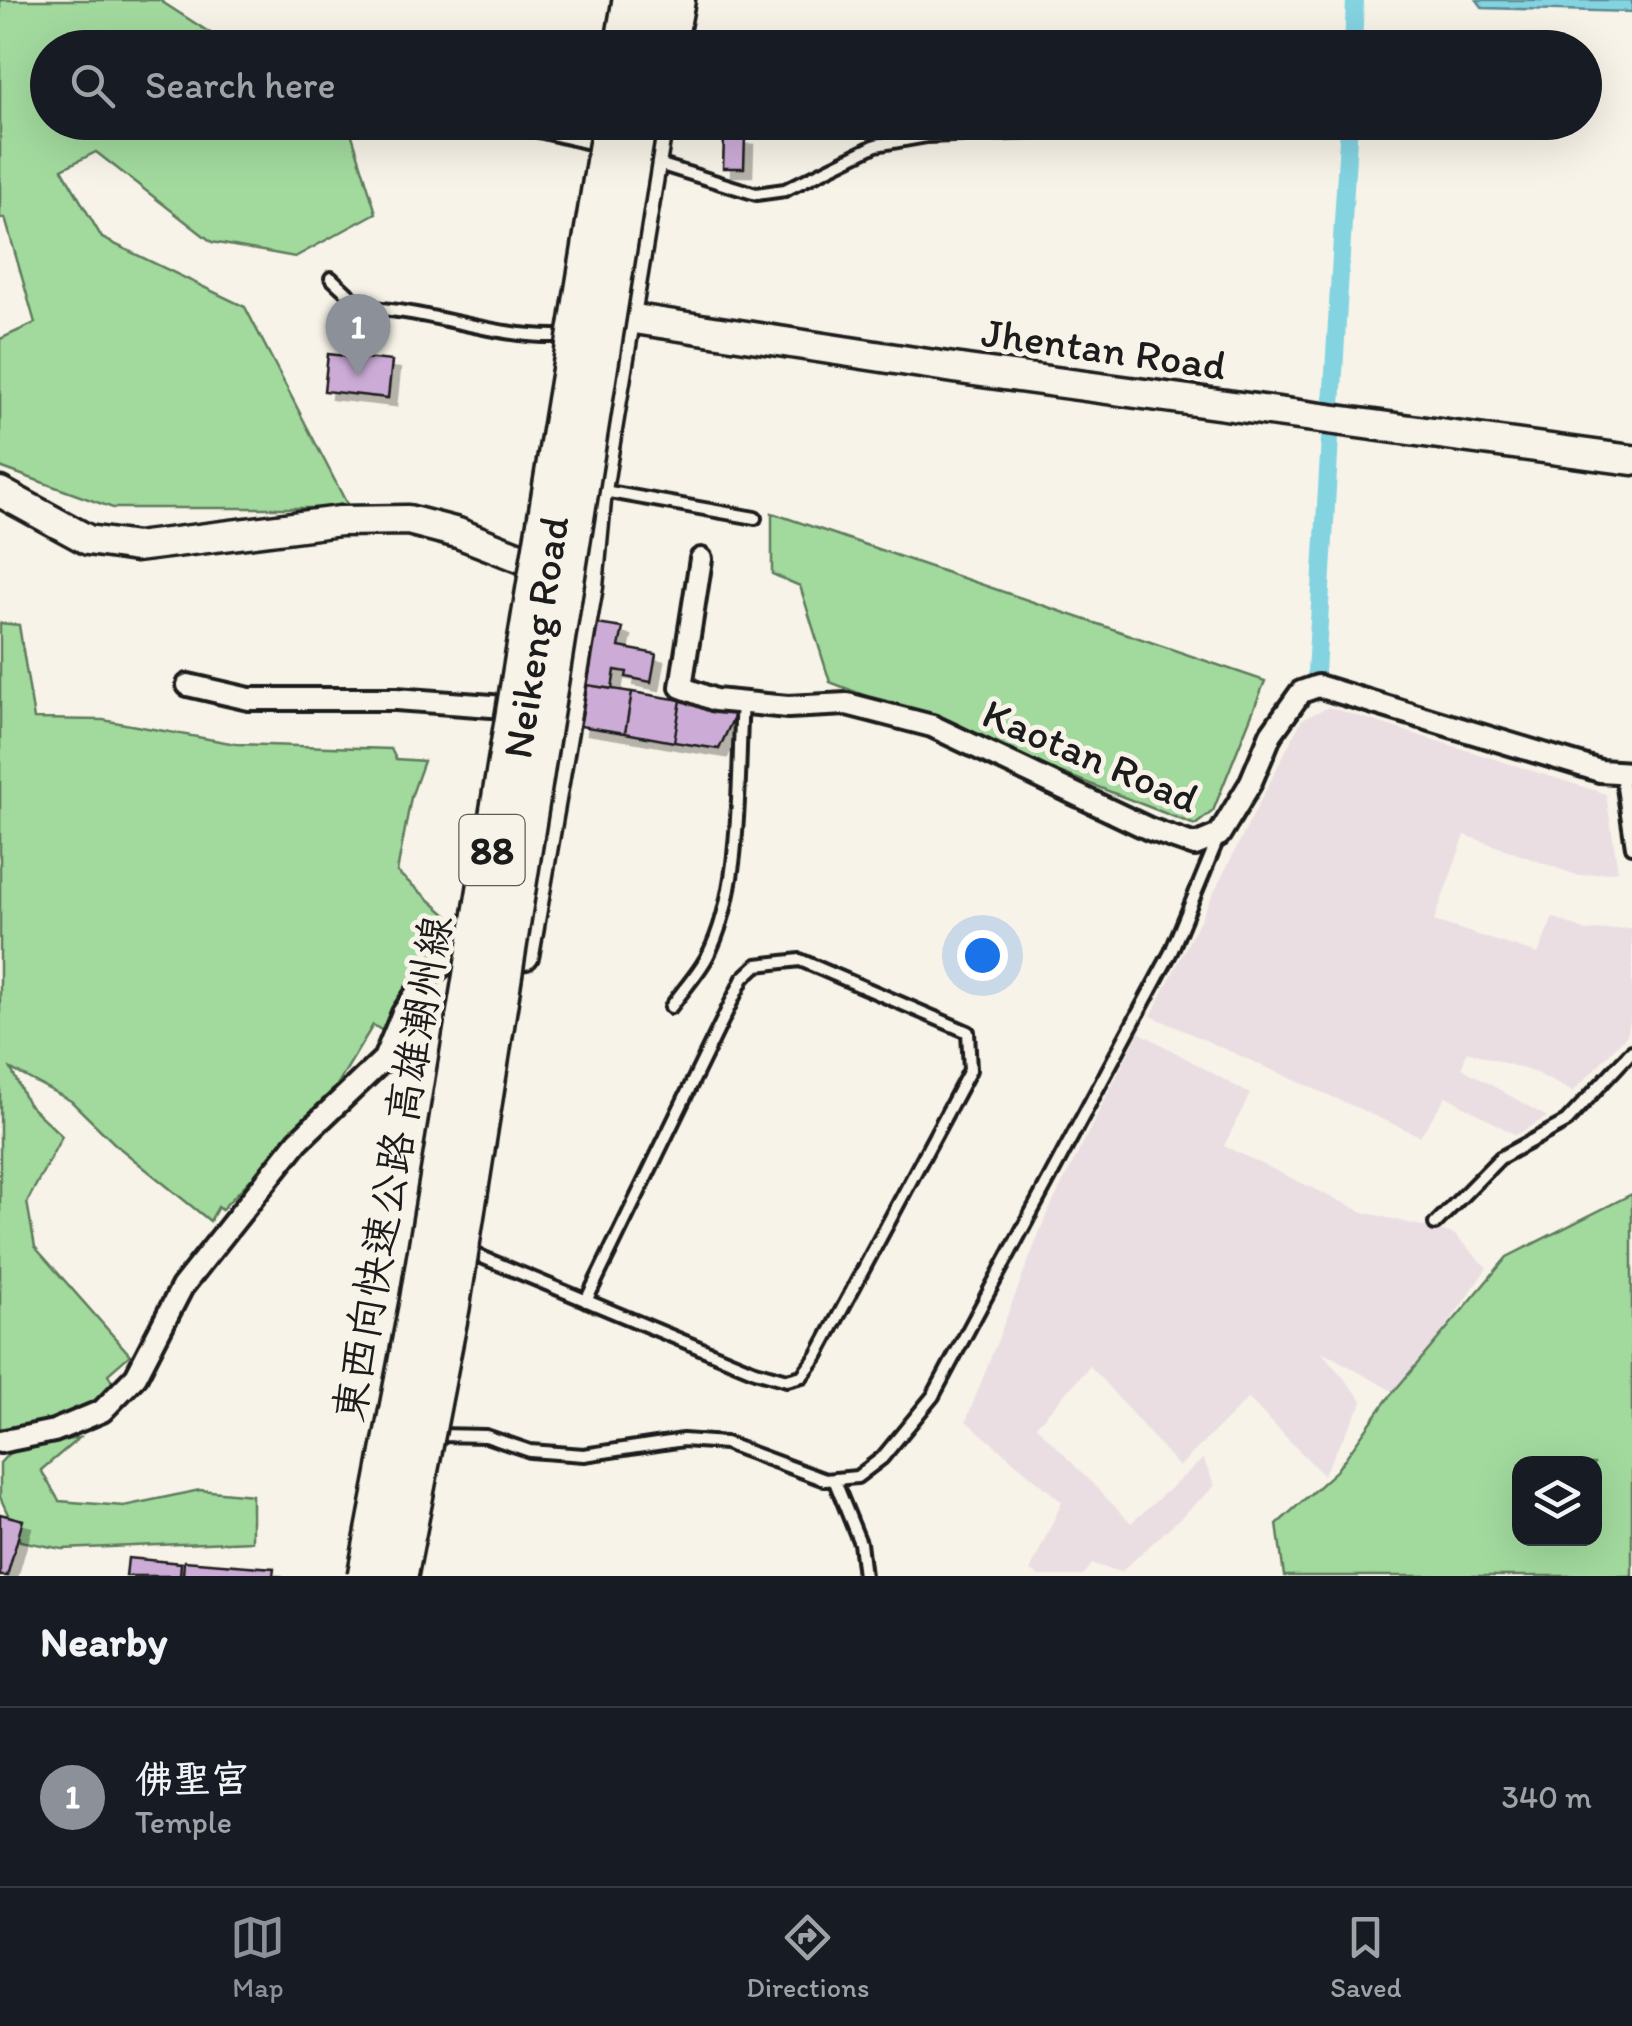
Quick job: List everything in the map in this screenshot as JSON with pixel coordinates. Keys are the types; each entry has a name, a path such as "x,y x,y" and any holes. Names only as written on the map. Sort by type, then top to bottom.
{"highway":[{"path":"626,30 631,0"},
{"path":"653,30 658,0"},
{"name":"東西向快速公路 高雄潮州線","path":"366,1576 418,1303 598,140"},
{"name":"東西向快速公路 高雄潮州線","path":"399,1576 450,1308 635,140"}],"main road":[{"path":"611,30 615,0"},
{"path":"674,30 680,0"},
{"name":"Neikeng Road","path":"352,1576 404,1301 461,952 532,561 566,308 598,140"},
{"name":"Neikeng Road","path":"412,1576 588,586 597,490 655,140"},
{"name":"Jhentan Road","path":"566,308 968,370 1632,460"},
{"path":"0,492 88,540 136,547 340,522 408,520 458,533 588,586"}],"street":[{"name":"Kaotan Road","path":"701,559 681,687 715,700 788,707 847,704 932,726 1150,829 1196,844 1219,835 1250,784 1270,734 1301,692 1318,686 1626,773"},
{"path":"188,685 249,700 396,699 506,708"},
{"path":"0,1442 54,1431 102,1411 136,1376 182,1287 298,1141 384,1059 403,1013 428,976 461,952"}],"lane":[{"path":"617,140 651,162 756,194 785,190 876,145 904,140"},
{"path":"331,278 358,304 370,308 445,317 490,332 562,336"},
{"path":"597,490 755,518"},
{"path":"670,1007 707,958 721,922 730,880 742,702"},
{"path":"1626,773 1632,847"},
{"path":"438,1434 486,1436 530,1451 584,1455 684,1440 725,1443 826,1480 857,1477 882,1458 933,1396 1171,952 1219,835"},
{"path":"472,1252 754,1372 786,1380 802,1376 818,1356 970,1070 968,1032 800,960 757,965 743,978 586,1300"},
{"path":"1435,1224 1500,1158 1575,1114 1632,1051"},
{"path":"834,1479 860,1543 864,1576"}],"shaded area":[{"path":"1329,707 1606,794 1618,871 1579,876 1465,835 1434,921 1538,954 1553,917 1586,931 1632,928 1632,1013 1627,1035 1573,1092 1536,1073 1467,1051 1462,1068 1547,1117 1516,1135 1446,1096 1420,1136 1151,1016 1302,719"},
{"path":"1139,1032 1250,1094 1224,1146 1363,1212 1454,1234 1487,1268 1399,1395 1320,1350 1363,1401 1323,1475 1248,1398 1179,1467 1090,1366 1036,1426 1131,1523 1203,1459 1215,1486 1121,1572 1092,1564 1083,1576 1039,1576 1030,1571 1062,1502 966,1421 1046,1216"}],"green space":[{"path":"0,0 159,0 206,30 30,30 30,140 354,140 376,213 295,257 212,242 96,152 62,169 102,238 245,307 349,508 113,508 0,467 0,339 35,323 5,218 0,218"},
{"path":"772,513 1265,681 1213,811 1195,825 830,682 800,586 772,574"},
{"path":"0,623 19,625 34,719 103,720 236,744 391,749 396,759 424,761 411,797 397,872 448,916 437,953 383,1031 373,1025 330,1097 221,1210 218,1207 210,1221 116,1145 71,1101 11,1069 28,1104 62,1136 27,1202 35,1247 130,1355 108,1374 116,1390 67,1417 0,1436"},
{"path":"1632,1194 1632,1576 1284,1576 1277,1524 1336,1471 1386,1401 1507,1257"},
{"path":"79,1438 41,1470 59,1501 124,1506 200,1490 252,1495 252,1541 62,1549 20,1541 0,1497 0,1463 14,1448"}],"water":[{"path":"1477,0 1632,0 1632,12 1483,8"}],"building":[{"path":"724,140 745,140 744,168 723,168"},
{"path":"328,354 392,361 388,398 324,391"},
{"path":"597,624 623,628 619,647 656,654 651,682 626,677 627,672 615,670 612,689 587,685"},
{"path":"587,685 632,692 625,733 580,726"},
{"path":"632,692 681,700 674,742 625,733"},
{"path":"681,700 739,710 737,722 732,721 719,749 674,742"},
{"path":"0,1514 23,1520 7,1576 0,1576"},
{"path":"128,1558 181,1563 180,1576 126,1576"},
{"path":"184,1561 274,1568 273,1576 183,1576"}],"waterway":[{"path":"1354,30 1355,0"},
{"path":"1316,672 1348,140"}],"place":[{"name":"佛聖宮","path":"358,376"}]}
